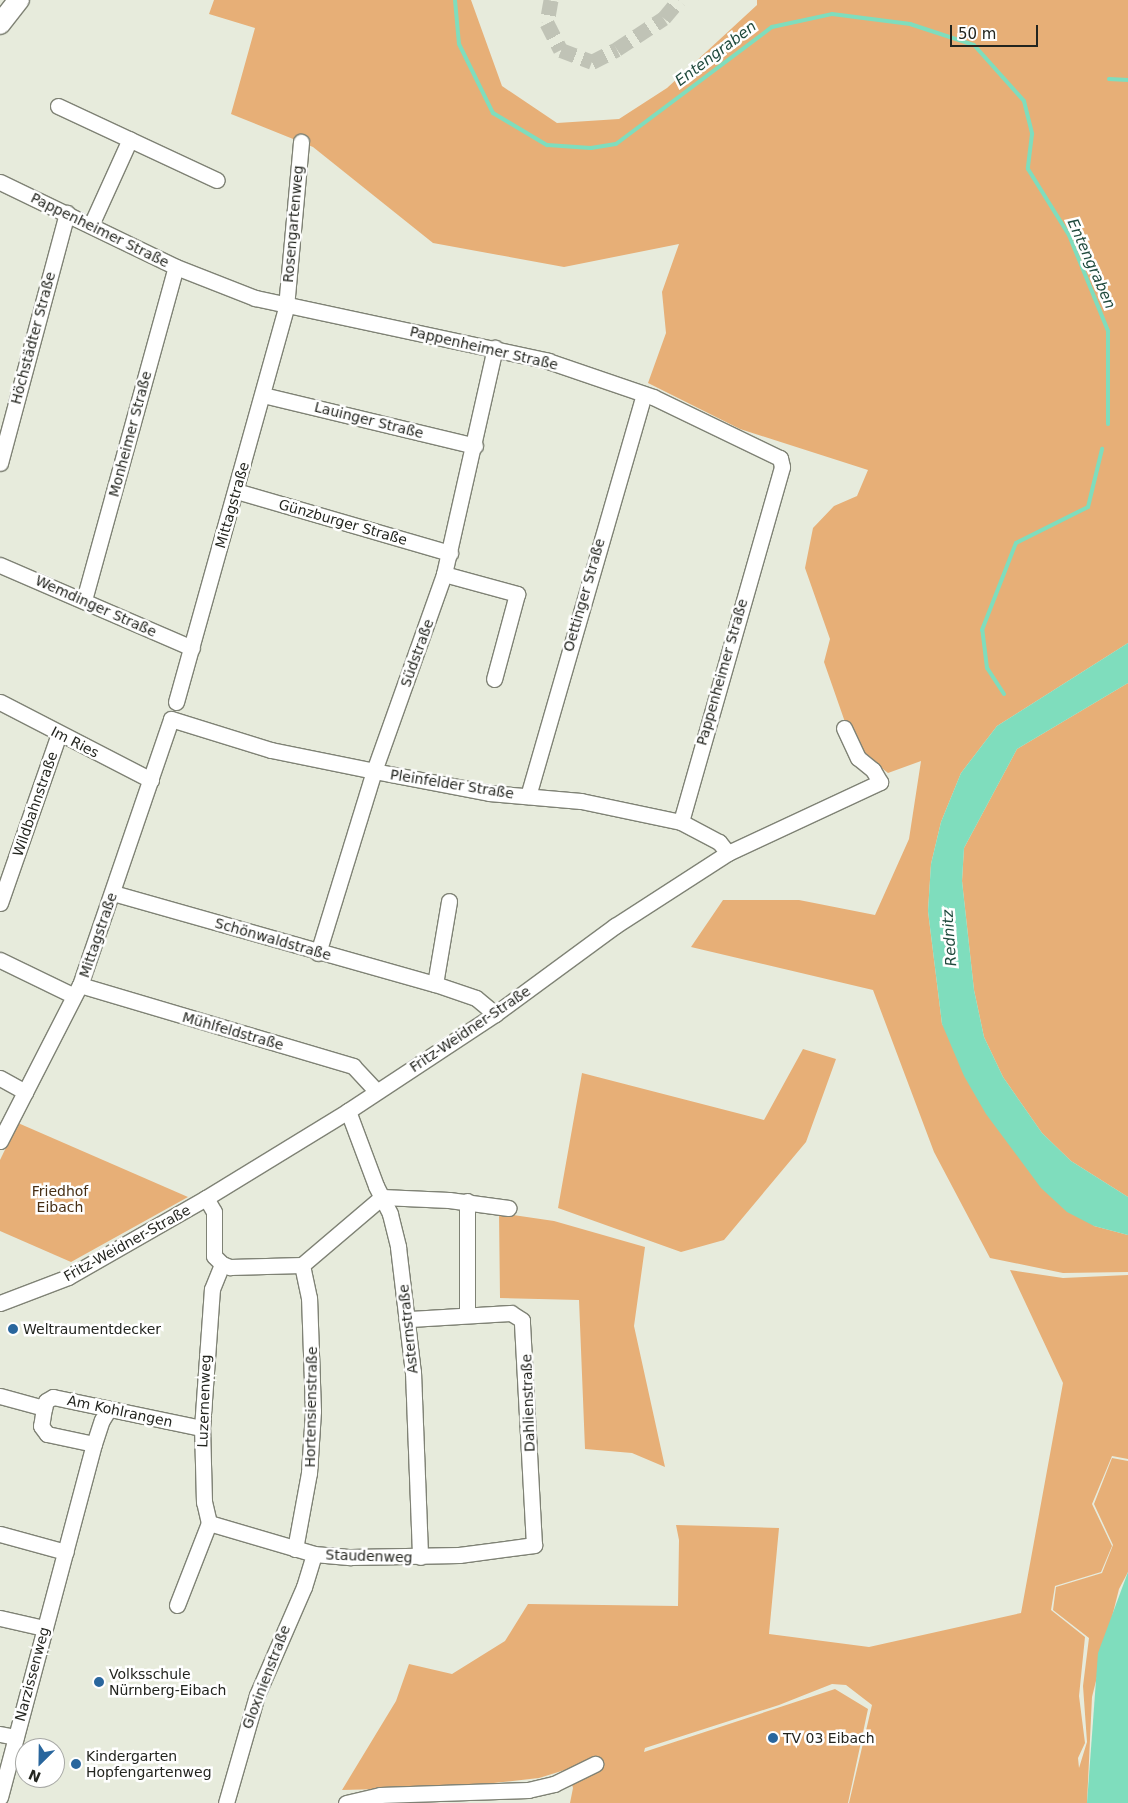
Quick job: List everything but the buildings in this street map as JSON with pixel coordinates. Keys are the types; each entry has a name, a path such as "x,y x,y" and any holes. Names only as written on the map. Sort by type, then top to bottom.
{"street":[{"path":"58,106 216,180"},
{"path":"91,225 130,139"},
{"name":"Rosengartenweg","path":"286,307 301,142"},
{"name":"Pappenheimer Straße","path":"0,182 67,212 176,267 286,307 495,348 548,361 644,394 780,458 782,467 681,822"},
{"name":"Höchstädter Straße","path":"0,463 67,212"},
{"name":"Monheimer Straße","path":"84,600 176,267"},
{"name":"Mittagstraße","path":"176,702 286,307"},
{"name":"Südstraße","path":"318,953 374,771 444,574 475,446 495,348"},
{"name":"Lauinger Straße","path":"263,394 475,446"},
{"name":"Oettinger Straße","path":"528,796 644,394"},
{"name":"Günzburger Straße","path":"236,491 450,553"},
{"name":"Wemdinger Straße","path":"0,565 192,648"},
{"path":"444,574 517,594 494,679"},
{"name":"Im Ries","path":"0,702 151,780"},
{"name":"Mittagstraße","path":"0,1141 77,991 113,893 171,719"},
{"name":"Pleinfelder Straße","path":"171,719 271,750 374,771 489,793 582,801 681,822 719,842 728,852"},
{"name":"Fritz-Weidner-Straße","path":"0,1303 68,1278 206,1198 348,1111 496,1014 615,926 728,852 880,782 873,770 858,758 844,728"},
{"name":"Wildbahnstraße","path":"0,903 59,734"},
{"name":"Schönwaldstraße","path":"113,893 318,953 434,984 476,998 496,1014"},
{"path":"434,984 449,902"},
{"name":"Mühlfeldstraße","path":"0,960 77,991 353,1066 376,1091"},
{"path":"0,1078 25,1092"},
{"name":"Asternstraße","path":"348,1111 382,1197 398,1247 409,1319 418,1445 420,1557"},
{"path":"206,1198 214,1212 214,1256 222,1264 230,1267 302,1265 382,1197 467,1202 508,1208"},
{"path":"467,1202 467,1314"},
{"name":"Luzernenweg","path":"209,1523 204,1502 202,1428 212,1289 222,1264"},
{"name":"Hortensienstraße","path":"295,1549 309,1473 313,1411 309,1298 302,1265"},
{"name":"Dahlienstraße","path":"409,1319 467,1314 511,1313 519,1316 525,1326 534,1545"},
{"path":"0,1396 44,1408 41,1426 47,1434 94,1444"},
{"name":"Am Kohlrangen","path":"44,1408 46,1401 53,1397 202,1428"},
{"name":"Narzissenweg","path":"0,1797 94,1444 102,1420 109,1409"},
{"path":"177,1605 209,1523"},
{"name":"Staudenweg","path":"209,1523 314,1554 376,1558 420,1557 534,1545"},
{"path":"0,1534 66,1552"},
{"name":"Gloxinienstraße","path":"226,1803 255,1702 304,1586 314,1554"},
{"path":"0,1618 44,1628"},
{"path":"0,1734 16,1737"},
{"path":"354,1801 380,1795 528,1790 554,1784 595,1764"}],"green space":[{"path":"214,0 471,0 502,86 557,123 619,119 667,88 757,5 757,0 1128,0 1128,643 997,726 961,773 941,822 931,864 928,911 942,1024 1094,1226 1128,1235 1128,1272 1063,1273 990,1258 934,1152 873,990 691,947 723,900 799,900 875,915 909,839 921,761 888,773 853,745 824,662 830,639 805,568 813,528 834,506 857,496 868,470 740,429 648,383 666,333 662,292 679,244 564,267 433,243 313,147 231,114 255,28 209,14"},
{"path":"1128,683 1128,1197 1071,1161 1042,1133 1003,1077 984,1037 974,990 962,881 964,848 1017,749"},
{"path":"803,1049 836,1059 806,1142 724,1240 681,1252 558,1208 582,1073 764,1120"},
{"name":"Friedhof Eibach","path":"18,1123 188,1197 71,1262 0,1231 0,1160"},
{"path":"499,1213 554,1221 645,1247 634,1326 665,1467 632,1453 585,1449 579,1300 500,1298"},
{"path":"1010,1270 1063,1278 1128,1275 1128,1459 1112,1456 1092,1504 1112,1546 1101,1572 1055,1586 1051,1610 1085,1637 1079,1696 1085,1743 1078,1758 1079,1768 1087,1742 1083,1686 1089,1638 1053,1610 1056,1587 1102,1573 1113,1545 1094,1504 1112,1458 1128,1461 1128,1572 1119,1589 1092,1697 1087,1803 849,1803 872,1705 846,1685 832,1684 779,1705 645,1748 644,1752 835,1689 868,1709 848,1803 570,1803 573,1788 568,1769 539,1778 457,1787 342,1790 396,1701 409,1664 452,1674 505,1641 528,1604 678,1606 679,1540 676,1525 779,1528 769,1634 869,1647 1021,1613 1063,1383"}],"water":[{"name":"Rednitz","path":"1128,643 1128,683 1017,749 964,848 962,881 974,990 984,1037 1003,1077 1042,1133 1071,1161 1128,1197 1128,1235 1094,1226 1067,1212 1041,1188 986,1114 964,1076 942,1024 928,911 931,864 941,822 961,773 997,726"},
{"path":"1128,1572 1128,1803 1087,1803 1098,1653"}],"waterway":[{"name":"Entengraben","path":"455,0 459,44 493,113 547,145 591,148 616,144 772,27 832,14 910,24 974,45 1024,101 1032,134 1028,169 1069,235 1108,331 1108,424"},
{"path":"1109,79 1128,80"},
{"name":"Entengraben","path":"1004,694 987,668 982,630 1016,543 1088,507 1102,449"}],"tunnel":[{"path":"551,0 547,23 561,50 592,62 617,49 664,18 679,0"}],"place":[{"name":"Weltraumentdecker","path":"13,1329"},
{"name":"Volksschule Nürnberg-Eibach","path":"99,1682"},
{"name":"TV 03 Eibach","path":"773,1738"},
{"name":"Kindergarten Hopfengartenweg","path":"76,1764"}]}
